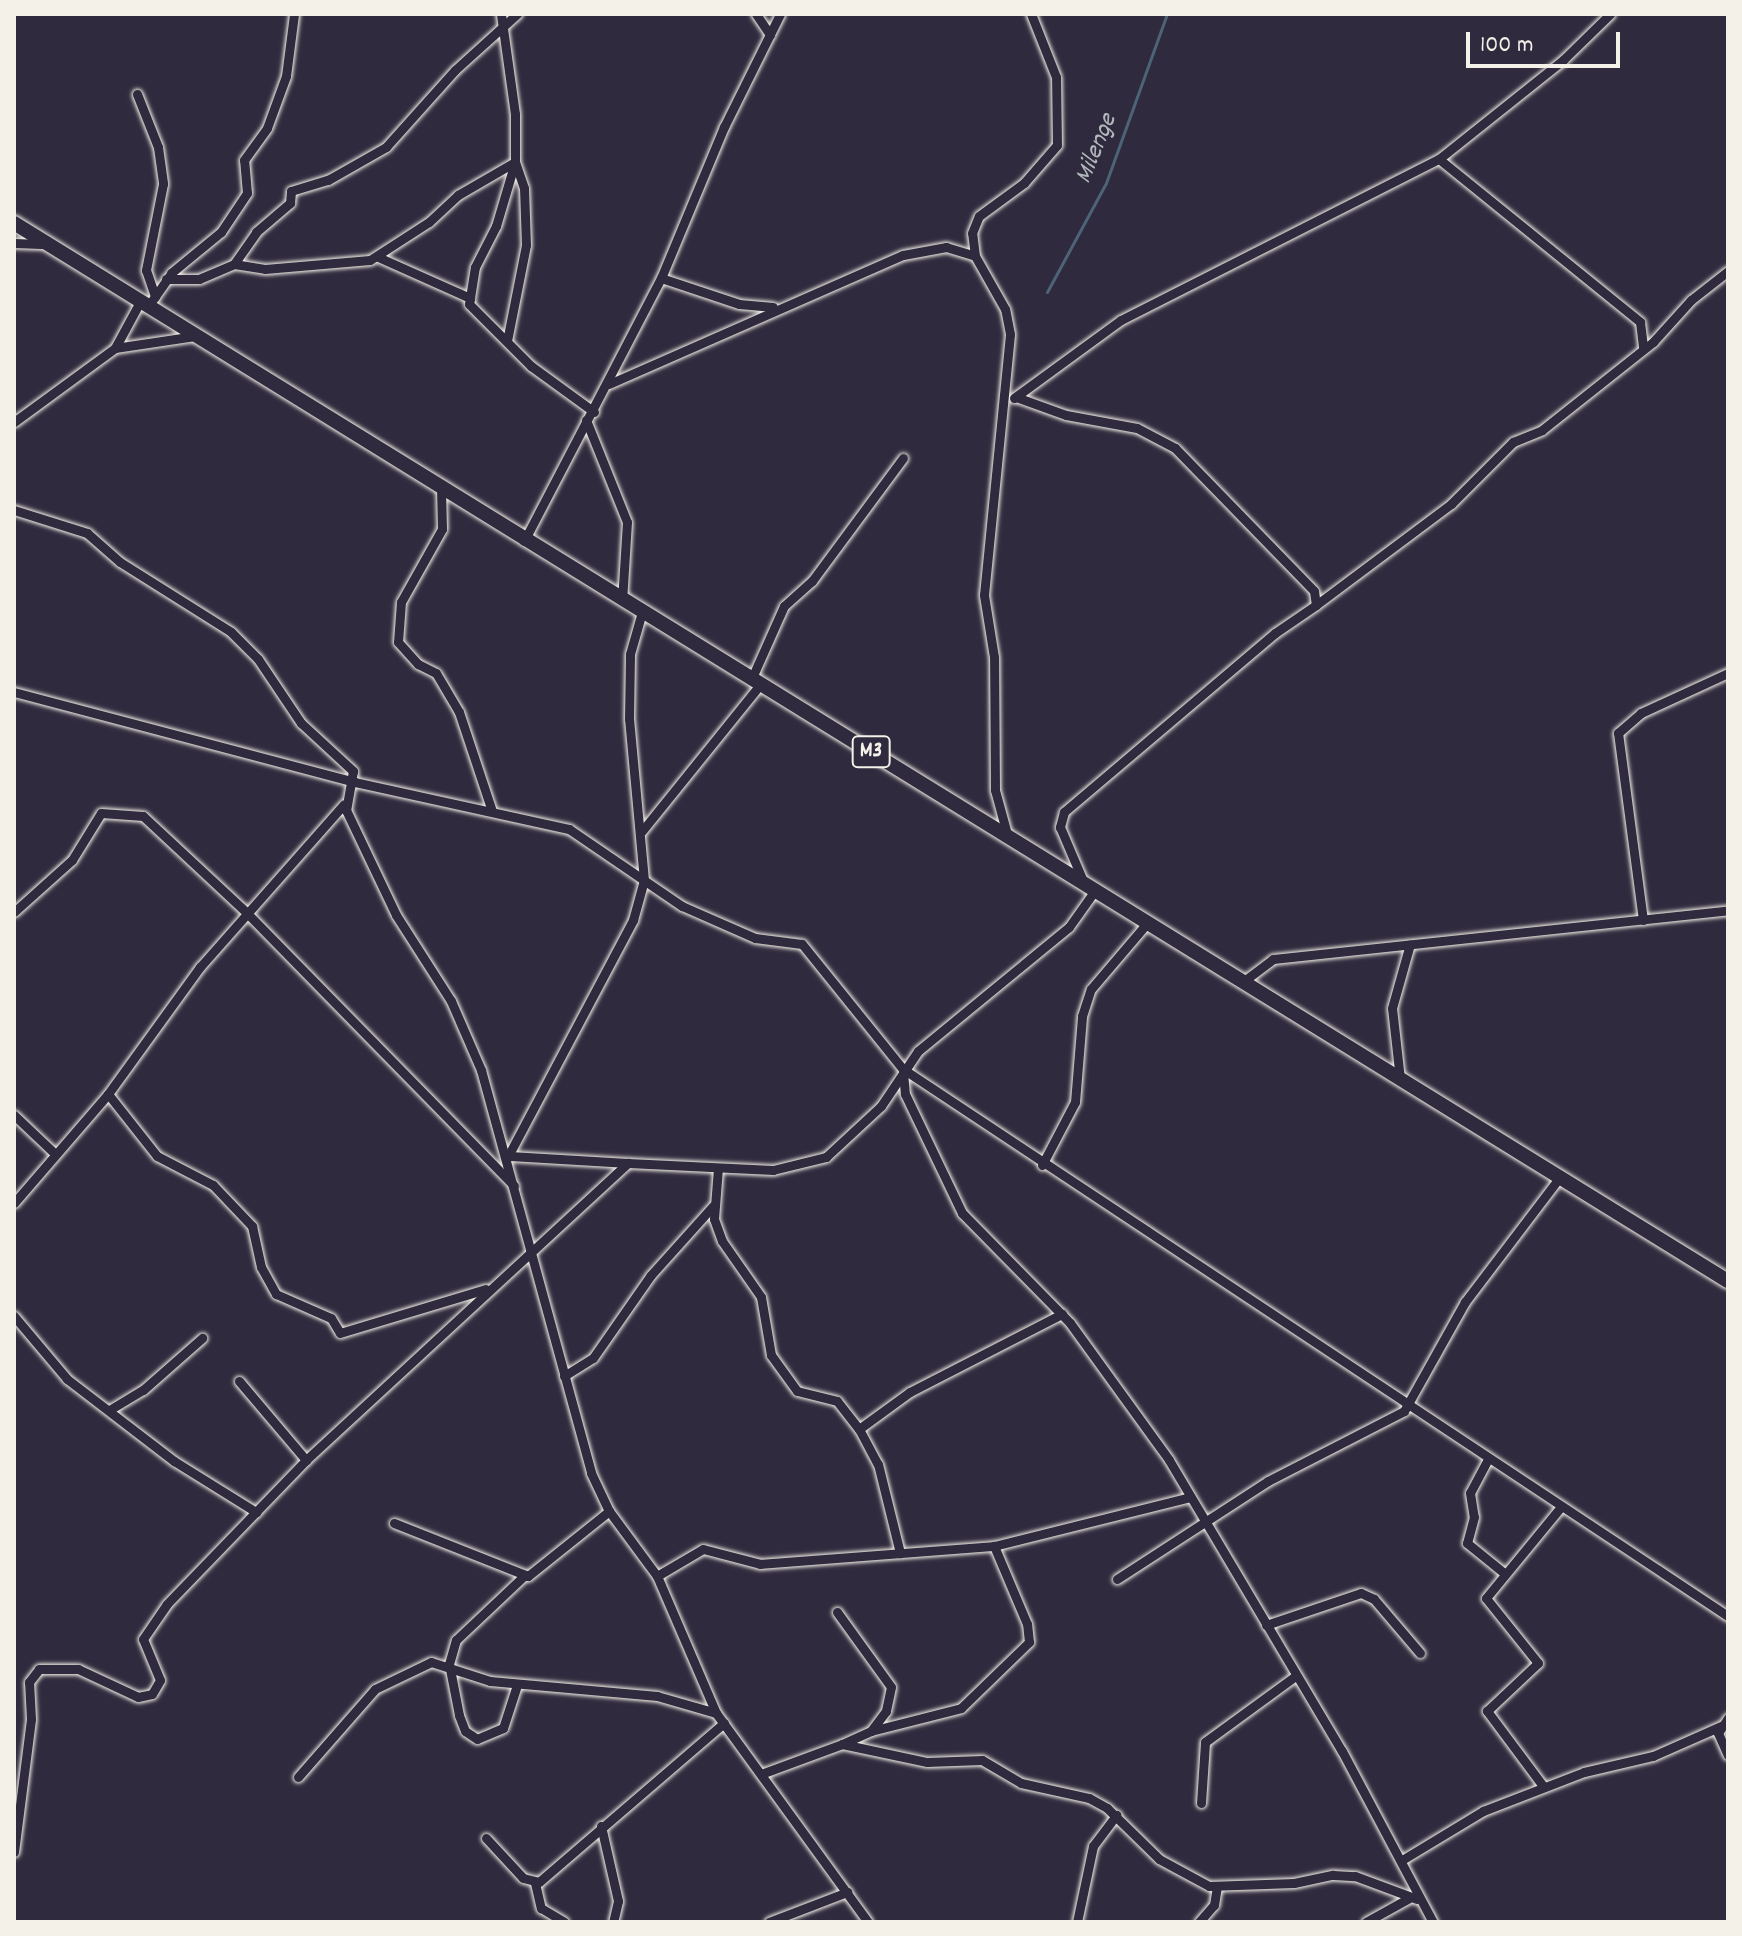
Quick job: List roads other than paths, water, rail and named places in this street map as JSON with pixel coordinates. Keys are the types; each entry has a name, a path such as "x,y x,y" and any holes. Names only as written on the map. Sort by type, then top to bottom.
{"main road":[{"name":"M3","path":"14,223 149,300 197,335 524,541 1007,834 1728,1281"}],"street":[{"path":"14,422 115,348 166,279 221,232 247,193 245,155 267,128 286,76 294,14"},
{"path":"501,14 515,162 524,188 526,245 507,341"},
{"path":"166,279 199,279 234,264 256,232 290,203 291,191 328,180 386,147 455,70 517,14"},
{"path":"756,14 770,35"},
{"path":"524,541 586,420 594,412 661,278 724,127 780,14"},
{"path":"1007,834 995,790 994,657 984,595 1005,405 1008,324 975,256 972,233 979,216 1044,163 1059,136 1056,77 1031,14"},
{"path":"1005,405 1121,320 1439,159 1563,60 1610,14"},
{"path":"137,94 155,140 163,184 146,267 149,300"},
{"path":"1439,159 1640,322 1643,348"},
{"path":"378,257 458,195 515,162"},
{"path":"515,162 496,226 475,267 469,304 546,379 594,412"},
{"path":"14,243 50,245"},
{"path":"608,384 903,255 946,247 975,256"},
{"path":"234,264 265,269 378,257 470,298"},
{"path":"1083,881 1060,827 1064,812 1275,633 1451,504 1513,442 1542,430 1643,348 1728,271"},
{"path":"661,278 739,304 780,307"},
{"path":"115,348 197,335"},
{"path":"1016,397 1066,415 1137,428 1175,448 1310,584 1316,605"},
{"path":"586,420 627,522 622,601"},
{"path":"642,831 755,682 784,606 812,581 903,458"},
{"path":"441,488 442,529 401,602 398,642 418,664 436,673 459,712 492,811"},
{"path":"14,510 87,533 120,562 231,632 264,666 301,723 347,763 355,782 344,804 246,912 108,1094 14,1203"},
{"path":"508,1158 633,920 644,880 642,831 633,799 629,719 630,654 642,612"},
{"path":"1643,920 1618,733 1641,713 1728,673"},
{"path":"14,692 355,782 569,829 682,906 755,938 802,944 903,1069 1042,1165 1728,1616"},
{"path":"344,804 396,915 468,1037 508,1158 591,1473 609,1511 657,1576 716,1713 868,1922"},
{"path":"14,912 59,874 85,844 98,816 110,811 143,816 158,826 246,912 514,1186"},
{"path":"508,1158 773,1170 826,1157 881,1106 903,1069 1069,927 1096,889"},
{"path":"1244,981 1273,959 1728,910"},
{"path":"1042,1165 1075,1102 1082,1016 1091,989 1148,922"},
{"path":"1400,1079 1392,1008 1410,944"},
{"path":"903,1069 905,1094 962,1213 1062,1314 1114,1377 1206,1521 1402,1860 1414,1898 1433,1922"},
{"path":"108,1094 157,1156 213,1185 252,1226 261,1267 276,1294 331,1318 340,1333 490,1287"},
{"path":"14,1115 54,1153"},
{"path":"14,1852 33,1675 52,1666 78,1669 138,1697 152,1694 160,1680 143,1639 145,1631 306,1460 490,1287 628,1163"},
{"path":"718,1168 713,1206 722,1241 761,1297 771,1355 797,1391 837,1401 859,1429 878,1464 900,1553"},
{"path":"1117,1579 1268,1481 1384,1425 1406,1405 1465,1302 1560,1177"},
{"path":"564,1376 593,1358 651,1275 713,1206"},
{"path":"859,1429 910,1392 1062,1314"},
{"path":"14,1316 67,1379 111,1409 174,1461 256,1512"},
{"path":"111,1409 143,1390 202,1338"},
{"path":"239,1381 306,1460"},
{"path":"1488,1459 1470,1493 1474,1517 1467,1543 1504,1573"},
{"path":"657,1576 703,1549 760,1564 994,1546 1190,1497"},
{"path":"1543,1786 1487,1711 1537,1668 1486,1598 1560,1508"},
{"path":"517,1685 503,1728 477,1739 465,1731 449,1664 456,1640 525,1575 609,1511"},
{"path":"394,1523 525,1575"},
{"path":"761,1774 871,1731 961,1708 1029,1642 1027,1624 994,1546"},
{"path":"1266,1625 1361,1593 1374,1599 1420,1653"},
{"path":"837,1612 891,1687 886,1711 871,1731"},
{"path":"298,1777 384,1682 424,1663 449,1664 517,1685 657,1696 716,1713"},
{"path":"1201,1803 1205,1742 1294,1677"},
{"path":"1402,1860 1463,1821 1543,1786 1653,1756 1725,1722"},
{"path":"1725,1722 1718,1738 1728,1755"},
{"path":"535,1883 724,1723"},
{"path":"842,1744 912,1761 993,1763 1021,1783 1089,1798 1116,1815 1183,1876 1217,1887 1333,1875 1355,1876 1414,1898"},
{"path":"1077,1922 1093,1846 1116,1815"},
{"path":"601,1826 618,1901 613,1922"},
{"path":"486,1838 513,1869 535,1883 541,1908 564,1922"},
{"path":"1199,1922 1214,1905 1217,1887"},
{"path":"769,1922 847,1892"},
{"path":"1366,1922 1414,1898"}],"waterway":[{"name":"Milenge","path":"1047,292 1106,183 1167,14"}]}
